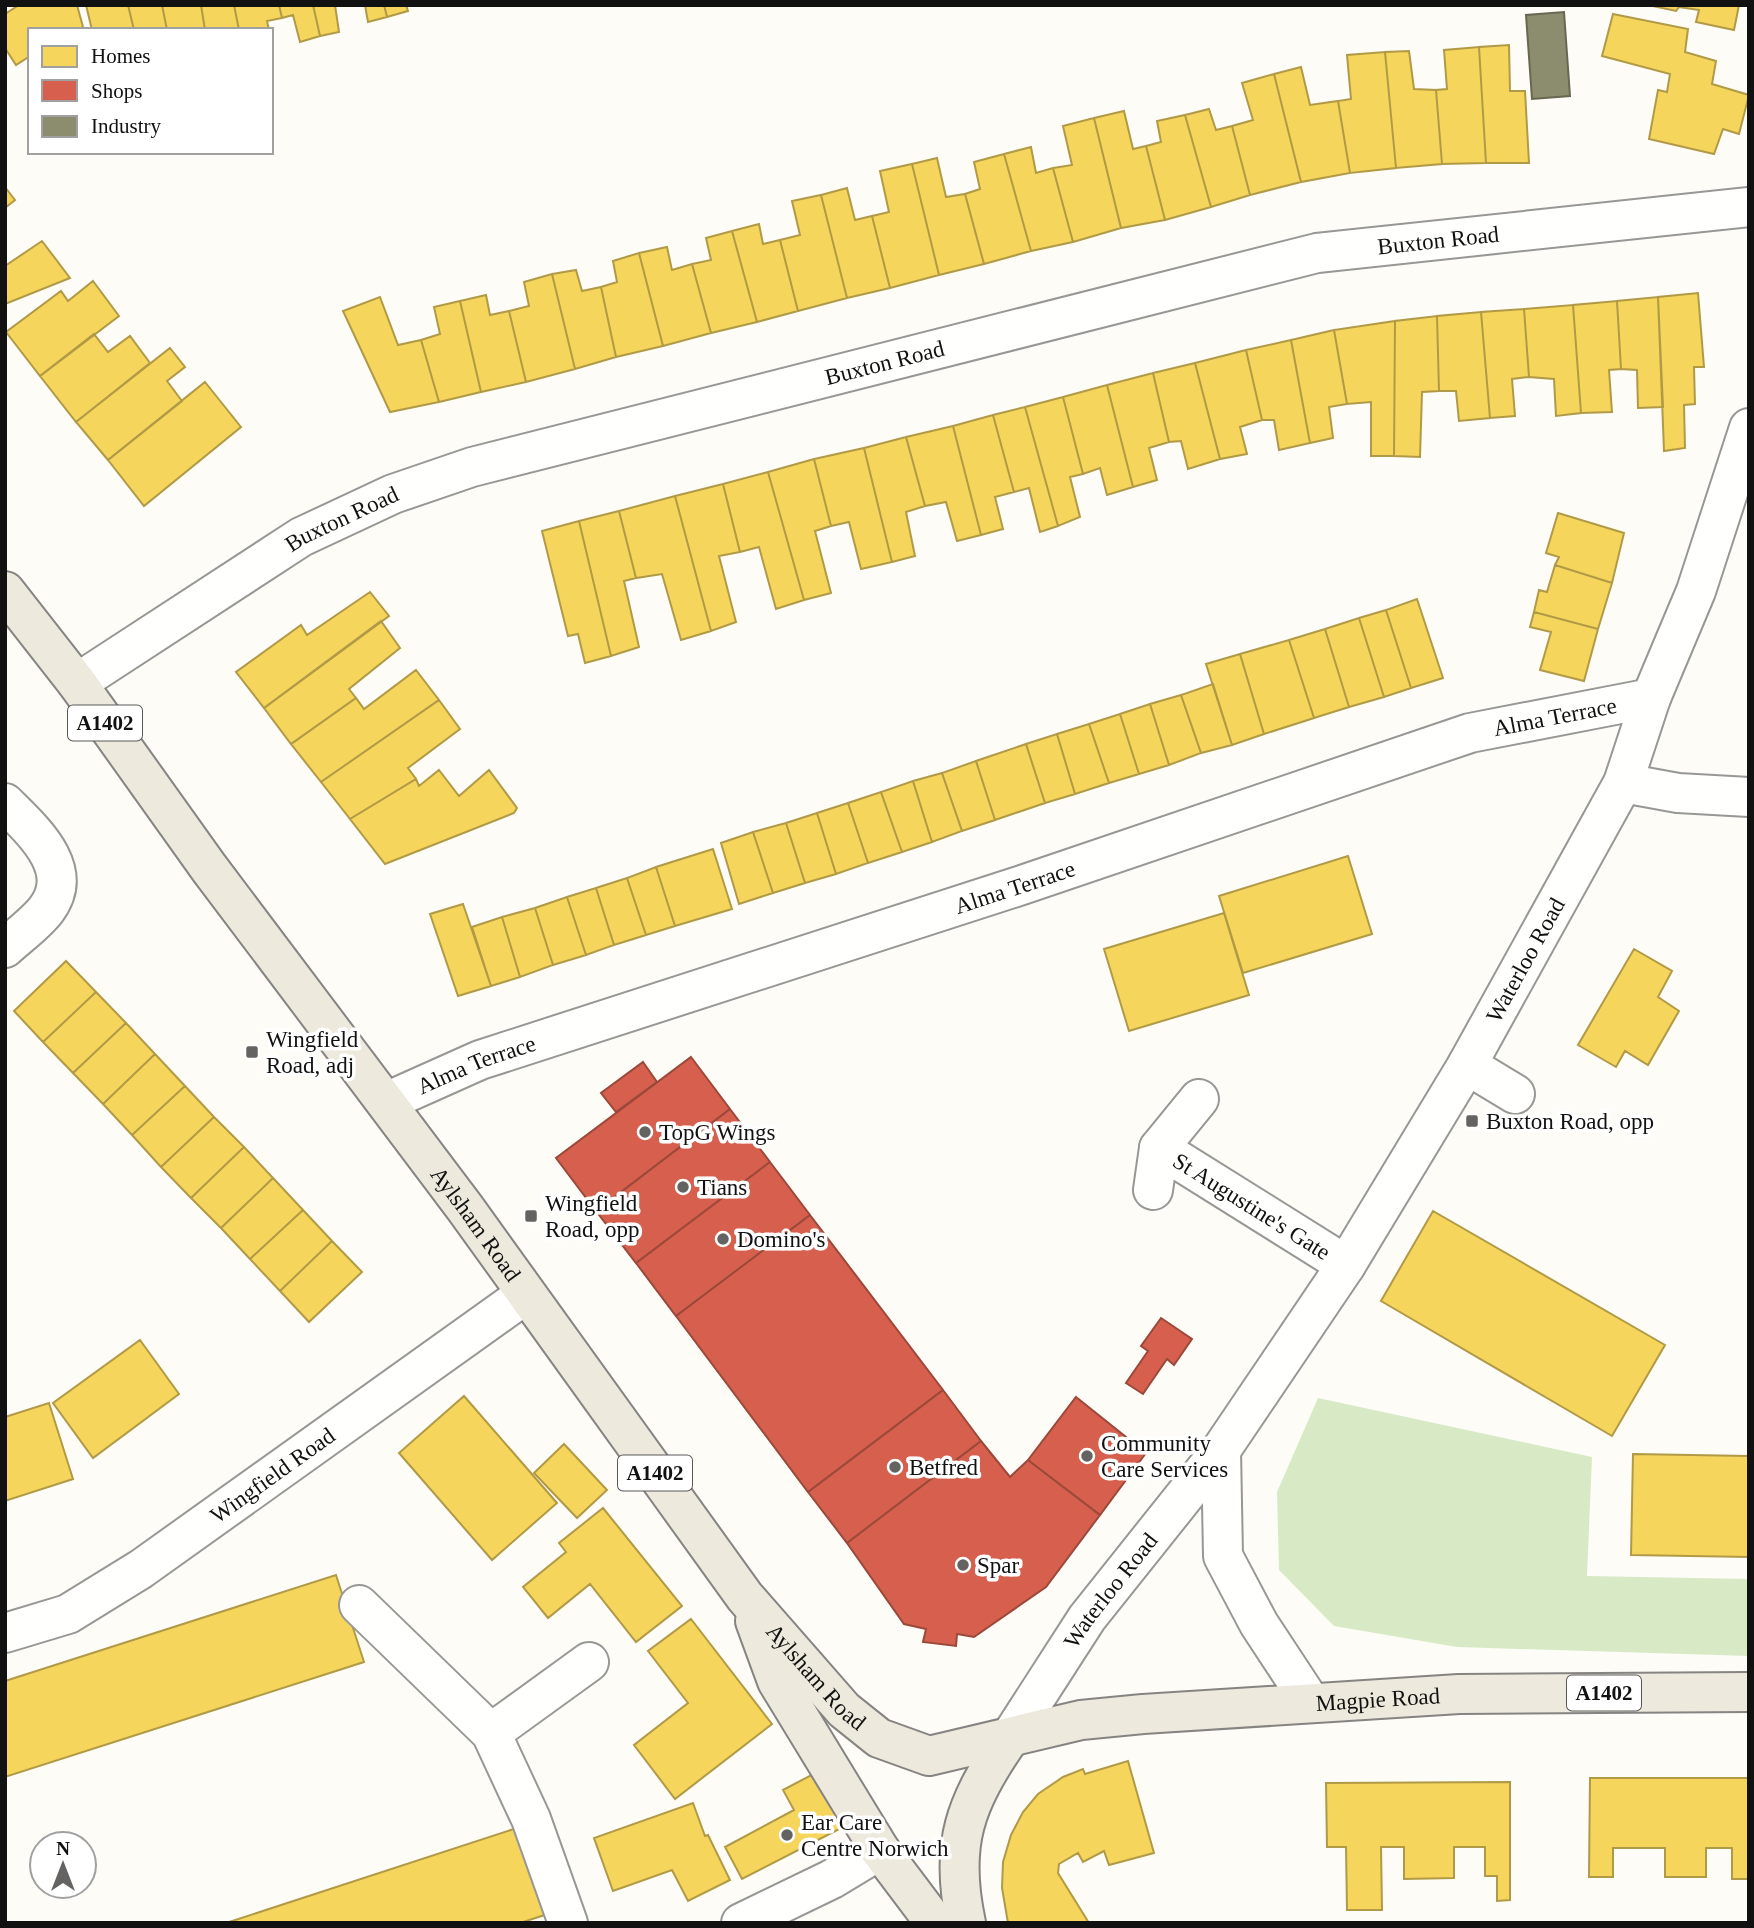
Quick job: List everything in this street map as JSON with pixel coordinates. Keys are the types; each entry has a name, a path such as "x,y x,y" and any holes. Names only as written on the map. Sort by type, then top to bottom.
{"main road":[{"name":"Aylsham Road","path":"5,591 77,683 209,868 386,1102 745,1597 844,1710 879,1738 929,1756 1009,1739"},
{"name":"A1402","path":"745,1597 777,1681 880,1850 935,1923"},
{"name":"Magpie Road","path":"1009,1739 1081,1720 1311,1703 1458,1694 1749,1692"},
{"path":"966,1923 960,1874 963,1824 982,1779 1009,1739"}],"street":[{"name":"Buxton Road","path":"77,683 301,537 393,494 472,467 1317,253 1749,207"},
{"name":"Waterloo Road","path":"1009,1739 1087,1618 1221,1450 1346,1265 1467,1065 1623,783 1651,698 1696,591 1749,428"},
{"name":"Alma Terrace","path":"386,1102 480,1060 1009,890 1470,733 1651,698"},
{"path":"1623,783 1678,793 1749,797"},
{"path":"5,803 42,841 56,870 56,893 45,911 5,948"},
{"path":"1467,1065 1515,1094"},
{"name":"St Augustine's Gate","path":"1153,1190 1159,1149 1199,1099"},
{"name":"St Augustine's Gate","path":"1159,1149 1346,1265"},
{"name":"Wingfield Road","path":"5,1633 68,1614 141,1569 527,1294"},
{"path":"1221,1450 1223,1556 1259,1625 1311,1703"},
{"path":"359,1605 491,1733 531,1819 568,1923"},
{"path":"491,1733 589,1662"},
{"path":"741,1923 832,1879 880,1850"}],"green space":[{"path":"1318,1398 1592,1457 1587,1576 1749,1579 1749,1656 1457,1647 1334,1626 1279,1570 1277,1492"}],"building: Homes":[{"path":"19,5 77,5 83,27 28,28 28,57 16,65 5,48 5,14"},
{"path":"86,5 128,5 134,28 92,28"},
{"path":"128,5 162,5 167,28 134,28"},
{"path":"162,5 201,5 205,28 167,28"},
{"path":"201,5 234,5 239,28 205,28"},
{"path":"234,5 279,5 282,18 267,21 269,28 239,28"},
{"path":"279,5 313,5 320,36 300,42 293,15 282,18"},
{"path":"313,5 335,5 339,32 320,36"},
{"path":"365,5 384,5 387,17 368,22"},
{"path":"384,5 406,5 408,11 387,17"},
{"path":"1648,5 1739,5 1734,30 1696,22 1699,10 1679,7 1676,11"},
{"path":"1613,14 1688,29 1685,52 1716,61 1712,84 1749,95 1739,134 1723,129 1714,154 1649,139 1658,90 1667,92 1670,74 1602,56"},
{"path":"1509,45 1510,91 1525,91 1529,163 1486,163 1479,47"},
{"path":"1479,47 1486,163 1442,164 1436,90 1447,89 1444,50"},
{"path":"1409,51 1414,89 1436,90 1442,164 1396,168 1385,52"},
{"path":"1385,52 1396,168 1350,173 1338,101 1351,99 1347,55"},
{"path":"1301,67 1310,105 1338,101 1350,173 1301,182 1274,74"},
{"path":"1274,74 1301,182 1250,195 1232,126 1253,120 1242,83"},
{"path":"1209,109 1216,130 1232,126 1250,195 1211,207 1185,115"},
{"path":"1124,111 1133,149 1146,146 1165,220 1121,228 1094,118"},
{"path":"1185,115 1211,207 1165,220 1146,146 1161,142 1157,121"},
{"path":"1094,118 1121,228 1073,242 1053,168 1072,165 1063,126"},
{"path":"1031,147 1036,173 1053,168 1073,242 1031,251 1004,154"},
{"path":"1004,154 1031,251 984,264 965,194 980,189 974,162"},
{"path":"937,158 946,197 965,194 984,264 939,275 912,164"},
{"path":"912,164 939,275 890,288 872,216 889,212 880,171"},
{"path":"5,187 15,200 5,208"},
{"path":"847,188 855,220 872,216 890,288 847,298 821,195"},
{"path":"821,195 847,298 798,311 780,240 800,235 792,201"},
{"path":"759,224 763,244 780,240 798,311 757,322 732,231"},
{"path":"732,231 757,322 711,333 692,264 711,260 706,238"},
{"path":"42,241 70,278 5,304 5,266"},
{"path":"667,247 672,270 692,264 711,333 663,346 639,253"},
{"path":"639,253 663,346 616,357 601,287 617,282 613,261"},
{"path":"576,270 582,291 601,287 616,357 575,369 552,274"},
{"path":"552,274 575,369 526,382 509,311 529,306 524,282"},
{"path":"93,281 119,316 40,376 6,332 61,291 68,301"},
{"path":"1698,293 1704,367 1694,367 1695,404 1684,405 1685,448 1664,451 1658,297"},
{"path":"486,295 490,315 509,311 526,382 481,392 460,301"},
{"path":"380,297 398,345 421,340 439,402 390,412 343,311"},
{"path":"1658,297 1663,407 1638,408 1637,370 1621,369 1617,301"},
{"path":"460,301 481,392 439,402 421,340 440,334 434,307"},
{"path":"1617,301 1621,369 1609,370 1612,412 1581,413 1573,305"},
{"path":"1573,305 1581,413 1556,416 1554,379 1529,377 1524,309"},
{"path":"1524,309 1529,377 1512,379 1515,416 1490,418 1481,312"},
{"path":"1481,312 1490,418 1459,421 1456,391 1439,391 1437,316"},
{"path":"1437,316 1439,391 1422,392 1420,457 1394,456 1395,321"},
{"path":"1395,321 1394,456 1371,456 1371,402 1347,404 1334,330"},
{"path":"1334,330 1347,404 1329,407 1333,438 1310,443 1291,340"},
{"path":"94,334 108,352 130,336 150,363 76,422 40,376"},
{"path":"1291,340 1310,443 1279,450 1274,420 1262,420 1246,350"},
{"path":"170,348 185,367 167,381 182,401 108,460 76,422"},
{"path":"1246,350 1262,420 1240,427 1247,454 1220,459 1195,363"},
{"path":"1195,363 1220,459 1188,469 1181,441 1169,442 1153,373"},
{"path":"1153,373 1169,442 1149,448 1157,480 1133,487 1107,385"},
{"path":"205,382 241,427 144,506 108,460"},
{"path":"1107,385 1133,487 1107,495 1100,468 1083,474 1063,397"},
{"path":"1063,397 1083,474 1070,477 1080,517 1058,526 1025,407"},
{"path":"1025,407 1058,526 1040,532 1029,488 1014,492 993,415"},
{"path":"993,415 1014,492 995,497 1003,529 981,535 953,426"},
{"path":"953,426 981,535 957,541 946,502 925,506 906,437"},
{"path":"906,437 925,506 906,512 915,556 892,562 864,448"},
{"path":"864,448 892,562 861,569 849,522 831,526 814,459"},
{"path":"814,459 831,526 815,531 831,593 804,600 768,472"},
{"path":"768,472 804,600 776,609 759,547 740,552 723,484"},
{"path":"723,484 740,552 719,556 736,622 711,631 675,496"},
{"path":"675,496 711,631 681,640 662,574 636,578 619,511"},
{"path":"619,511 636,578 624,581 639,647 611,656 579,521"},
{"path":"1558,513 1624,533 1612,583 1555,565 1559,557 1546,553"},
{"path":"579,521 611,656 585,663 578,634 568,636 542,531"},
{"path":"1555,565 1612,583 1598,629 1534,612 1539,590 1547,592"},
{"path":"370,592 389,616 264,708 236,672 301,625 307,635"},
{"path":"1417,599 1443,678 1411,688 1386,610"},
{"path":"1386,610 1411,688 1384,697 1359,618"},
{"path":"1534,612 1598,629 1584,681 1540,670 1551,632 1530,627"},
{"path":"1359,618 1384,697 1349,707 1325,629"},
{"path":"381,621 400,648 349,689 356,698 291,744 264,708"},
{"path":"1325,629 1349,707 1314,718 1289,640"},
{"path":"1289,640 1314,718 1264,734 1240,654"},
{"path":"1240,654 1264,734 1232,745 1206,664"},
{"path":"416,670 439,700 321,782 291,744 356,698 364,709"},
{"path":"1213,684 1232,745 1201,753 1181,695"},
{"path":"1181,695 1201,753 1169,765 1150,704"},
{"path":"439,700 460,729 408,768 416,779 350,819 321,782"},
{"path":"1150,704 1169,765 1139,774 1120,714"},
{"path":"1120,714 1139,774 1109,783 1089,724"},
{"path":"1089,724 1109,783 1075,794 1057,734"},
{"path":"1057,734 1075,794 1045,803 1026,744"},
{"path":"1026,744 1045,803 995,820 976,761"},
{"path":"976,761 995,820 962,831 942,773"},
{"path":"439,770 459,796 489,770 517,808 514,813 385,864 350,819 416,779 419,786"},
{"path":"942,773 962,831 932,842 913,781"},
{"path":"913,781 932,842 902,852 881,792"},
{"path":"881,792 902,852 868,863 848,803"},
{"path":"848,803 868,863 836,874 817,813"},
{"path":"817,813 836,874 805,883 786,823"},
{"path":"786,823 805,883 773,893 753,832"},
{"path":"753,832 773,893 739,904 721,843"},
{"path":"713,849 732,909 675,926 656,867"},
{"path":"1348,856 1372,934 1243,973 1219,896"},
{"path":"656,867 675,926 646,935 627,878"},
{"path":"627,878 646,935 614,945 596,888"},
{"path":"596,888 614,945 586,955 567,897"},
{"path":"567,897 586,955 553,965 535,908"},
{"path":"463,904 491,986 458,996 430,914"},
{"path":"535,908 553,965 520,977 502,917"},
{"path":"1224,913 1249,995 1129,1031 1104,949"},
{"path":"502,917 520,977 491,986 472,927"},
{"path":"1634,949 1672,971 1658,997 1679,1011 1648,1065 1625,1051 1616,1067 1578,1045"},
{"path":"66,961 96,992 43,1042 14,1011"},
{"path":"96,992 126,1023 73,1073 43,1042"},
{"path":"126,1023 155,1054 103,1104 73,1073"},
{"path":"155,1054 185,1086 132,1135 103,1104"},
{"path":"185,1086 214,1117 161,1167 132,1135"},
{"path":"214,1117 244,1147 191,1198 161,1167"},
{"path":"244,1147 273,1178 221,1228 191,1198"},
{"path":"273,1178 303,1210 250,1259 221,1228"},
{"path":"303,1210 332,1241 280,1291 250,1259"},
{"path":"1433,1211 1665,1345 1612,1436 1381,1301"},
{"path":"332,1241 362,1272 309,1322 280,1291"},
{"path":"140,1340 179,1394 93,1458 53,1403"},
{"path":"464,1396 557,1503 492,1560 399,1453"},
{"path":"49,1403 73,1479 5,1501 5,1417"},
{"path":"564,1444 607,1490 577,1518 534,1473"},
{"path":"1633,1454 1749,1456 1749,1557 1631,1555"},
{"path":"603,1508 682,1606 636,1642 590,1584 548,1618 523,1587 566,1552 559,1543"},
{"path":"336,1575 364,1662 5,1777 5,1681"},
{"path":"691,1619 772,1724 675,1799 634,1745 688,1703 648,1651"},
{"path":"1128,1761 1154,1853 1109,1865 1104,1851 1083,1862 1078,1853 1059,1864 1058,1873 1089,1923 1008,1923 1002,1888 1003,1862 1011,1835 1023,1812 1038,1794 1063,1777 1083,1769 1085,1774"},
{"name":"Ear Care Centre Norwich","path":"821,1770 849,1824 742,1879 725,1847 794,1810 783,1790"},
{"path":"1590,1778 1749,1778 1749,1879 1732,1879 1732,1848 1706,1848 1706,1877 1665,1877 1665,1848 1613,1848 1613,1877 1589,1877"},
{"path":"1510,1782 1510,1900 1497,1901 1497,1876 1485,1876 1485,1847 1454,1847 1454,1878 1404,1879 1404,1847 1381,1847 1382,1910 1347,1910 1346,1847 1327,1847 1326,1783"},
{"path":"693,1803 705,1836 708,1835 730,1880 688,1901 672,1870 613,1891 594,1838"},
{"path":"526,1825 554,1912 520,1923 226,1923"}],"building: Shops":[{"name":"TopG Wings","path":"691,1057 730,1109 596,1211 556,1158"},
{"path":"643,1062 657,1082 616,1112 601,1093"},
{"name":"Tians","path":"730,1109 770,1162 636,1263 596,1211"},
{"name":"Domino's","path":"770,1162 810,1215 676,1316 636,1263"},
{"path":"810,1215 943,1390 808,1492 676,1316"},
{"path":"1161,1318 1192,1339 1174,1365 1167,1359 1143,1394 1126,1383 1148,1351 1141,1346"},
{"name":"Betfred","path":"943,1390 981,1441 847,1543 808,1492"},
{"name":"Community Care Services","path":"1076,1397 1146,1453 1100,1515 1028,1460"},
{"name":"Spar","path":"981,1441 1010,1477 1028,1460 1100,1515 1046,1587 974,1637 957,1634 956,1646 923,1642 926,1629 904,1624 847,1543"}],"building: Industry":[{"path":"1564,12 1570,96 1532,99 1526,15"}],"place":[{"name":"Wingfield Road, adj","path":"252,1052"},
{"name":"Buxton Road, opp","path":"1472,1121"},
{"name":"TopG Wings","path":"645,1132"},
{"name":"Tians","path":"683,1187"},
{"name":"Wingfield Road, opp","path":"531,1216"},
{"name":"Domino's","path":"723,1239"},
{"name":"Community Care Services","path":"1087,1456"},
{"name":"Betfred","path":"895,1467"},
{"name":"Spar","path":"963,1565"},
{"name":"Ear Care Centre Norwich","path":"787,1835"}]}
